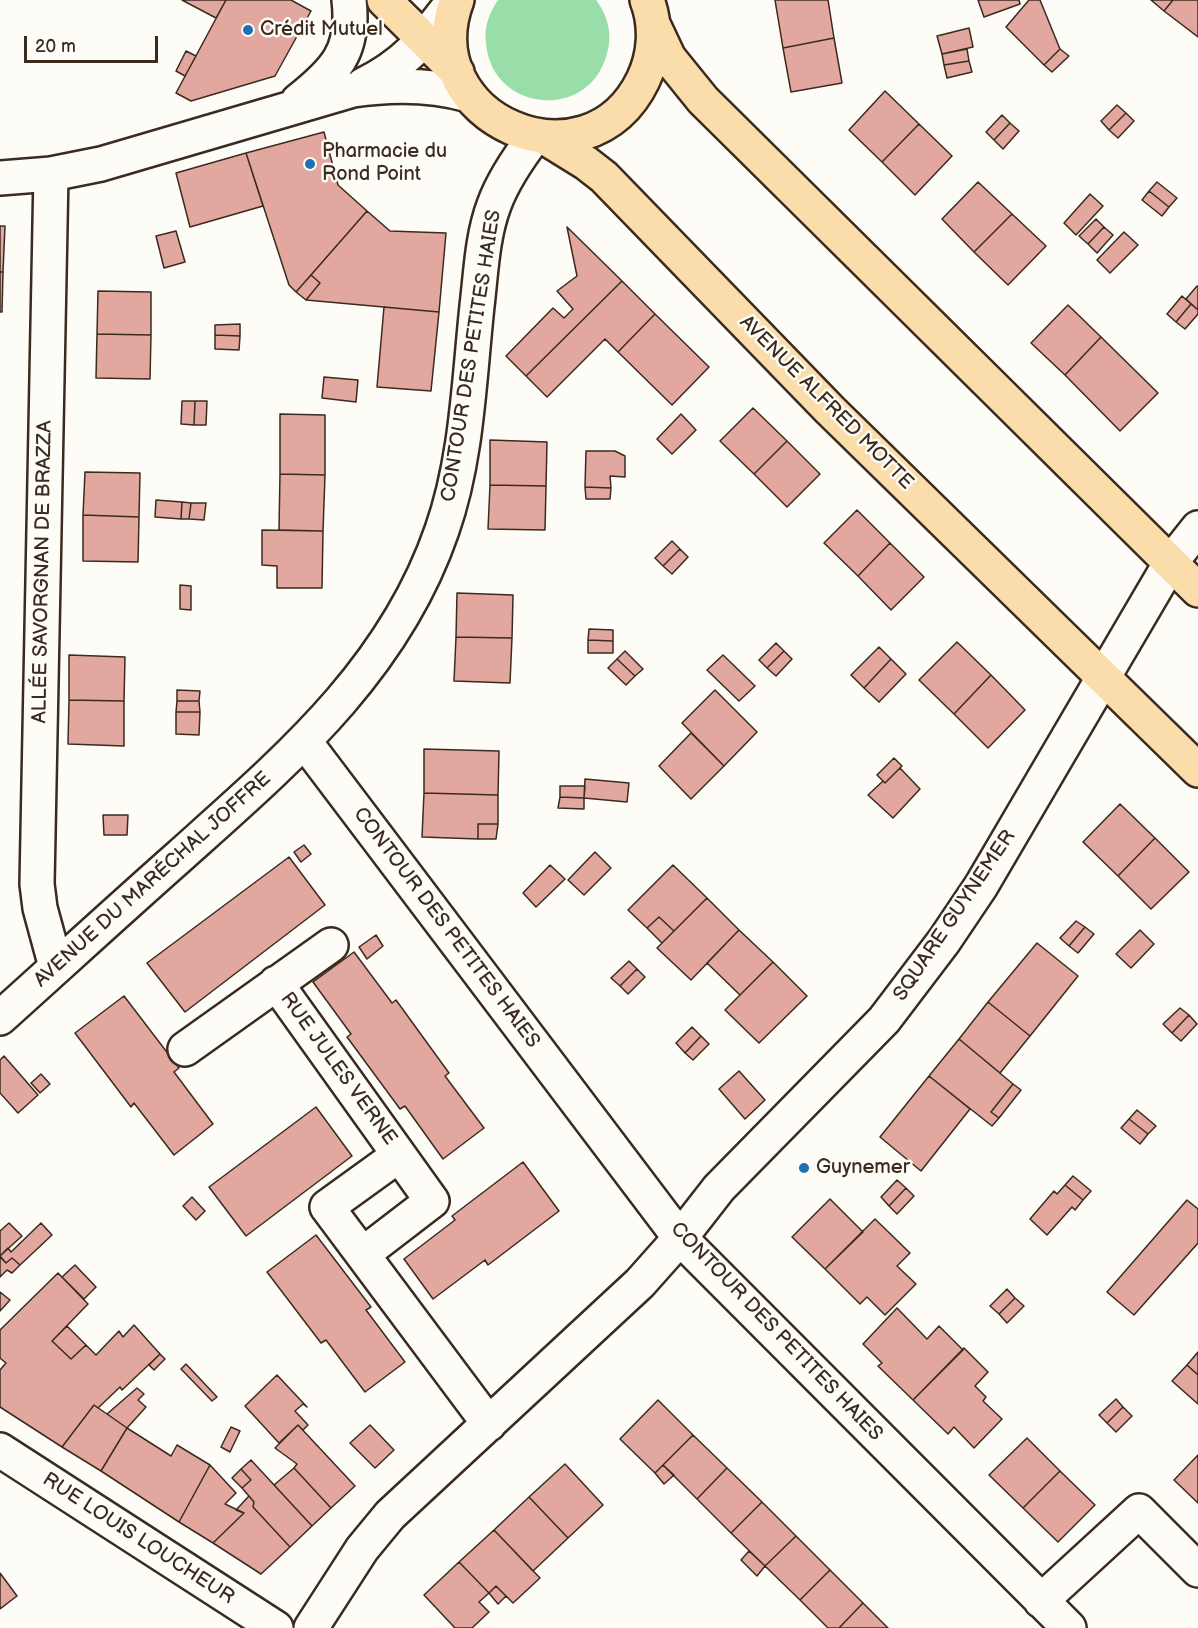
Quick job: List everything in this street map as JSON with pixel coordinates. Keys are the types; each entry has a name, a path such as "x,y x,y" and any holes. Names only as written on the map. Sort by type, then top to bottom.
{"main road":[{"path":"384,0 424,39 488,115 510,128 540,136 570,136 594,128 605,123 625,106 640,86 650,62 653,50 650,12"},
{"path":"455,0 450,38 463,84"},
{"path":"650,12 669,58 684,79 724,123 1198,590"},
{"name":"AVENUE ALFRED MOTTE","path":"540,136 586,162 604,177 830,410 1198,770"}],"street":[{"path":"290,108 326,78 345,52 350,25 349,0"},
{"path":"354,90 400,64 424,39 455,0"},
{"path":"0,178 51,174 101,164 354,90 392,85 439,88 463,84"},
{"name":"CONTOUR DES PETITES HAIES","path":"540,136 514,164 494,204 489,222 481,273 463,443 455,488 442,531 411,600 380,650 354,686 305,742 680,1238 1069,1628"},
{"name":"ALLÉE SAVORGNAN DE BRAZZA","path":"51,174 37,884 40,908 56,967"},
{"path":"1102,677 1171,562 1198,528"},
{"name":"SQUARE GUYNEMER","path":"312,1627 362,1549 385,1522 640,1283 680,1238 719,1188 869,1037 900,1001 981,886 1102,677"},
{"name":"AVENUE DU MARÉCHAL JOFFRE","path":"0,1018 305,742"},
{"name":"RUE JULES VERNE","path":"185,1049 331,945"},
{"name":"RUE JULES VERNE","path":"276,983 432,1201 363,1254"},
{"name":"RUE JULES VERNE","path":"399,1155 327,1208 489,1424"},
{"name":"RUE LOUIS LOUCHEUR","path":"0,1450 276,1628"},
{"path":"1041,1601 1138,1511 1198,1569"}],"green space":[{"path":"498,0 596,0 607,20 609,42 606,57 595,78 580,92 561,99 540,100 521,94 504,83 492,66 486,43 488,20"}],"building":[{"path":"182,0 226,0 216,18"},
{"path":"226,0 291,0 311,11 275,76 191,101 176,93"},
{"path":"775,0 828,0 834,38 783,48"},
{"path":"978,0 1019,0 1020,4 984,17"},
{"path":"1029,0 1040,0 1060,49 1044,65 1006,27"},
{"path":"1151,0 1173,0 1164,11"},
{"path":"1173,0 1198,0 1198,37 1164,11"},
{"path":"969,28 973,47 942,54 937,36"},
{"path":"834,38 842,83 791,92 783,48"},
{"path":"967,49 969,61 944,65 942,54"},
{"path":"1060,49 1069,56 1052,72 1044,65"},
{"path":"186,51 196,56 185,76 176,71"},
{"path":"969,61 972,72 947,78 944,65"},
{"path":"885,91 919,124 882,162 849,130"},
{"path":"1117,105 1126,113 1109,130 1101,121"},
{"path":"1126,113 1134,121 1118,138 1109,130"},
{"path":"1002,115 1010,123 994,140 986,132"},
{"path":"1010,123 1019,131 1003,149 994,140"},
{"path":"919,124 952,156 915,195 882,162"},
{"path":"324,132 338,185 367,211 296,292 289,285 246,153"},
{"path":"246,153 263,206 190,227 176,173"},
{"path":"978,182 1012,214 974,252 942,219"},
{"path":"1157,182 1177,198 1169,207 1149,191"},
{"path":"1149,191 1169,207 1162,216 1142,200"},
{"path":"1090,194 1103,206 1076,235 1064,223"},
{"path":"367,211 390,231 446,233 439,312 306,300 320,283 311,275"},
{"path":"1012,214 1046,246 1008,285 974,252"},
{"path":"1096,219 1104,227 1088,244 1079,236"},
{"path":"0,226 5,226 3,272 0,272"},
{"path":"567,227 622,281 526,376 506,356 553,308 564,318 573,309 557,291 577,276"},
{"path":"1104,227 1113,235 1097,253 1088,244"},
{"path":"176,231 185,262 164,268 156,236"},
{"path":"1124,232 1138,245 1110,273 1097,260"},
{"path":"0,272 3,272 2,312 0,312"},
{"path":"311,275 320,283 306,300 296,292"},
{"path":"622,281 655,314 618,352 605,339 547,397 526,376"},
{"path":"1198,286 1198,310 1186,299"},
{"path":"98,291 151,292 151,335 97,334"},
{"path":"1182,296 1191,304 1176,322 1167,314"},
{"path":"1191,304 1198,310 1198,314 1185,329 1176,322"},
{"path":"1068,305 1101,337 1065,375 1031,343"},
{"path":"384,307 439,312 431,391 377,387"},
{"path":"655,314 709,367 672,405 618,352"},
{"path":"240,324 240,336 215,335 215,325"},
{"path":"97,334 151,335 150,379 96,378"},
{"path":"215,335 240,336 239,350 215,349"},
{"path":"1101,337 1158,393 1120,431 1065,375"},
{"path":"324,377 358,380 356,402 322,398"},
{"path":"182,401 195,401 194,425 181,424"},
{"path":"195,401 207,401 206,425 194,425"},
{"path":"753,408 787,441 754,474 720,441"},
{"path":"280,414 325,415 325,475 280,474"},
{"path":"681,414 696,430 672,454 657,439"},
{"path":"490,440 547,442 546,486 490,485"},
{"path":"787,441 820,474 787,507 754,474"},
{"path":"586,451 615,451 625,456 625,477 610,476 611,488 585,487"},
{"path":"85,472 140,473 139,517 83,515"},
{"path":"280,474 325,475 323,531 279,530"},
{"path":"490,485 546,486 545,530 488,529"},
{"path":"585,487 611,488 610,499 586,499"},
{"path":"156,500 182,502 181,519 155,517"},
{"path":"182,502 191,503 189,519 181,519"},
{"path":"191,503 206,503 204,520 189,519"},
{"path":"857,510 890,543 858,576 824,543"},
{"path":"83,515 139,517 138,562 83,561"},
{"path":"262,530 323,531 322,588 277,588 277,566 262,565"},
{"path":"672,541 680,549 663,566 655,558"},
{"path":"890,543 924,577 891,610 858,576"},
{"path":"680,549 688,557 672,574 663,566"},
{"path":"180,585 191,586 191,610 180,609"},
{"path":"457,593 513,595 512,638 456,637"},
{"path":"589,629 613,630 613,641 588,640"},
{"path":"456,637 512,638 510,683 454,681"},
{"path":"588,640 613,641 613,653 588,653"},
{"path":"957,642 991,675 954,714 919,680"},
{"path":"776,643 784,651 767,668 759,660"},
{"path":"879,647 891,659 864,688 851,675"},
{"path":"625,651 643,669 635,676 617,659"},
{"path":"784,651 792,659 776,676 767,668"},
{"path":"69,655 125,657 124,701 69,700"},
{"path":"723,655 755,686 739,701 707,670"},
{"path":"617,659 635,676 626,685 608,668"},
{"path":"891,659 906,674 879,702 864,688"},
{"path":"991,675 1025,710 988,748 954,714"},
{"path":"177,690 200,691 199,701 177,701"},
{"path":"715,690 757,732 724,766 682,723"},
{"path":"69,700 124,701 124,746 68,744"},
{"path":"177,701 199,701 200,712 176,712"},
{"path":"176,712 200,712 199,735 176,734"},
{"path":"691,733 724,766 691,799 659,766"},
{"path":"424,749 499,751 498,795 424,793"},
{"path":"894,758 902,766 885,783 877,775"},
{"path":"900,768 920,789 893,818 868,795"},
{"path":"585,779 629,783 627,802 584,798"},
{"path":"560,786 585,786 584,798 560,797"},
{"path":"424,793 498,795 498,824 478,824 478,839 422,837"},
{"path":"560,797 584,798 584,809 558,808"},
{"path":"1120,804 1155,838 1118,876 1083,842"},
{"path":"103,815 128,815 127,835 104,835"},
{"path":"478,824 498,824 496,839 478,839"},
{"path":"1155,838 1189,872 1151,909 1118,876"},
{"path":"304,845 311,854 301,862 294,852"},
{"path":"595,852 611,868 584,895 568,880"},
{"path":"289,857 325,905 185,1012 147,963"},
{"path":"550,865 565,879 536,907 523,893"},
{"path":"673,865 707,898 674,931 659,917 647,928 628,910"},
{"path":"707,898 739,930 691,980 657,948"},
{"path":"659,917 674,931 662,943 647,928"},
{"path":"1076,921 1085,927 1069,946 1060,938"},
{"path":"1085,927 1094,934 1078,953 1069,946"},
{"path":"739,930 773,962 740,995 707,963"},
{"path":"1140,930 1154,944 1131,968 1116,954"},
{"path":"376,935 383,946 367,959 359,947"},
{"path":"1037,943 1078,976 1030,1036 988,1002"},
{"path":"354,952 392,1003 396,1000 449,1073 445,1076 484,1128 443,1159 405,1106 400,1109 347,1037 351,1034 313,982"},
{"path":"629,961 637,969 620,986 611,978"},
{"path":"773,962 807,996 759,1043 725,1010"},
{"path":"637,969 645,977 628,994 620,986"},
{"path":"124,996 179,1068 174,1072 213,1124 174,1155 134,1103 131,1107 75,1033"},
{"path":"988,1002 1030,1036 1000,1073 959,1039"},
{"path":"1180,1008 1189,1015 1172,1033 1163,1024"},
{"path":"1189,1015 1197,1024 1181,1041 1172,1033"},
{"path":"692,1027 701,1036 685,1053 676,1043"},
{"path":"701,1036 709,1044 693,1060 685,1053"},
{"path":"959,1039 1013,1084 991,1112 999,1118 992,1126 929,1076"},
{"path":"4,1056 38,1095 18,1113 0,1093 0,1060"},
{"path":"739,1071 765,1100 745,1119 719,1089"},
{"path":"41,1074 50,1084 40,1093 31,1083"},
{"path":"929,1076 970,1109 921,1171 880,1137"},
{"path":"1013,1084 1021,1090 999,1118 991,1112"},
{"path":"316,1107 352,1156 246,1236 209,1187"},
{"path":"1137,1110 1156,1126 1148,1134 1129,1119"},
{"path":"1129,1119 1148,1134 1140,1144 1121,1128"},
{"path":"523,1162 559,1211 488,1265 485,1260 433,1299 404,1259 455,1220 452,1216"},
{"path":"1073,1176 1091,1191 1083,1200 1065,1185"},
{"path":"897,1180 906,1188 889,1206 881,1197"},
{"path":"1065,1185 1083,1200 1075,1210 1072,1207 1047,1235 1030,1219 1054,1191 1057,1194"},
{"path":"906,1188 914,1196 897,1214 889,1206"},
{"path":"192,1197 205,1211 196,1220 183,1206"},
{"path":"830,1199 863,1232 825,1269 792,1237"},
{"path":"1187,1200 1198,1209 1198,1243 1134,1315 1107,1292"},
{"path":"875,1219 910,1253 897,1266 916,1284 885,1315 867,1297 860,1304 825,1269"},
{"path":"9,1223 22,1236 0,1256 0,1231"},
{"path":"41,1223 52,1235 20,1265 12,1258 6,1263 0,1256 8,1248 11,1252"},
{"path":"316,1235 371,1307 366,1310 405,1362 365,1392 326,1340 321,1343 267,1272"},
{"path":"0,1257 6,1263 12,1258 20,1265 12,1273 7,1270 0,1277"},
{"path":"75,1265 96,1287 84,1299 62,1277"},
{"path":"58,1273 88,1304 52,1341 71,1359 86,1345 96,1355 119,1331 123,1337 134,1325 160,1354 122,1390 120,1387 98,1408 94,1405 62,1447 0,1407 0,1370 6,1363 0,1358 0,1330"},
{"path":"1007,1289 1015,1298 999,1314 990,1306"},
{"path":"0,1292 10,1300 0,1311"},
{"path":"1015,1298 1024,1306 1007,1323 999,1314"},
{"path":"897,1308 927,1339 939,1326 963,1350 913,1400 878,1366 882,1363 863,1344"},
{"path":"67,1326 86,1345 71,1359 52,1341"},
{"path":"964,1348 988,1372 975,1386 986,1397 983,1401 1002,1419 974,1448 954,1427 948,1434 913,1400"},
{"path":"1198,1352 1198,1375 1187,1365"},
{"path":"160,1354 165,1359 154,1370 149,1365"},
{"path":"186,1364 217,1397 212,1401 181,1369"},
{"path":"1187,1365 1198,1375 1198,1404 1172,1381"},
{"path":"277,1375 307,1407 303,1404 295,1411 308,1425 303,1430 298,1425 279,1443 245,1406"},
{"path":"137,1388 144,1394 138,1400 146,1407 127,1428 107,1414"},
{"path":"1116,1399 1123,1407 1107,1423 1099,1415"},
{"path":"658,1400 693,1435 655,1473 620,1439"},
{"path":"94,1405 127,1428 101,1471 62,1447"},
{"path":"1123,1407 1132,1416 1116,1432 1107,1423"},
{"path":"298,1425 355,1486 331,1508 294,1468 297,1464 275,1448"},
{"path":"370,1425 394,1450 375,1468 350,1443"},
{"path":"231,1427 240,1431 230,1452 221,1447"},
{"path":"127,1428 171,1456 177,1445 210,1465 179,1522 101,1471"},
{"path":"693,1435 727,1468 697,1499 663,1465"},
{"path":"1027,1438 1060,1471 1023,1508 989,1475"},
{"path":"1198,1455 1198,1503 1174,1480"},
{"path":"251,1460 312,1526 290,1547 253,1507 254,1502 242,1488 251,1480 241,1469"},
{"path":"565,1464 603,1505 568,1538 529,1497"},
{"path":"210,1465 236,1493 225,1504 244,1513 213,1543 179,1522"},
{"path":"663,1465 674,1475 664,1484 655,1473"},
{"path":"294,1468 331,1508 312,1526 274,1485"},
{"path":"727,1468 762,1502 731,1533 697,1499"},
{"path":"241,1469 251,1480 242,1488 232,1478"},
{"path":"1060,1471 1095,1505 1058,1542 1023,1508"},
{"path":"249,1496 254,1502 253,1507 290,1547 261,1574 213,1543 244,1513 236,1510"},
{"path":"529,1497 568,1538 533,1571 494,1530"},
{"path":"762,1502 796,1536 765,1566 731,1533"},
{"path":"494,1530 540,1578 513,1603 496,1586 489,1593 459,1562"},
{"path":"796,1536 830,1570 800,1600 765,1566"},
{"path":"749,1551 765,1566 757,1576 741,1560"},
{"path":"459,1562 489,1593 479,1602 489,1612 472,1628 455,1628 424,1595"},
{"path":"830,1570 863,1603 839,1628 828,1628 800,1600"},
{"path":"0,1573 17,1596 0,1609"},
{"path":"496,1586 506,1596 498,1604 489,1593"},
{"path":"863,1603 888,1628 839,1628"}],"place":[{"name":"Crédit Mutuel","path":"248,30"},
{"name":"Pharmacie du Rond Point","path":"310,164"},
{"name":"Guynemer","path":"804,1168"}]}
